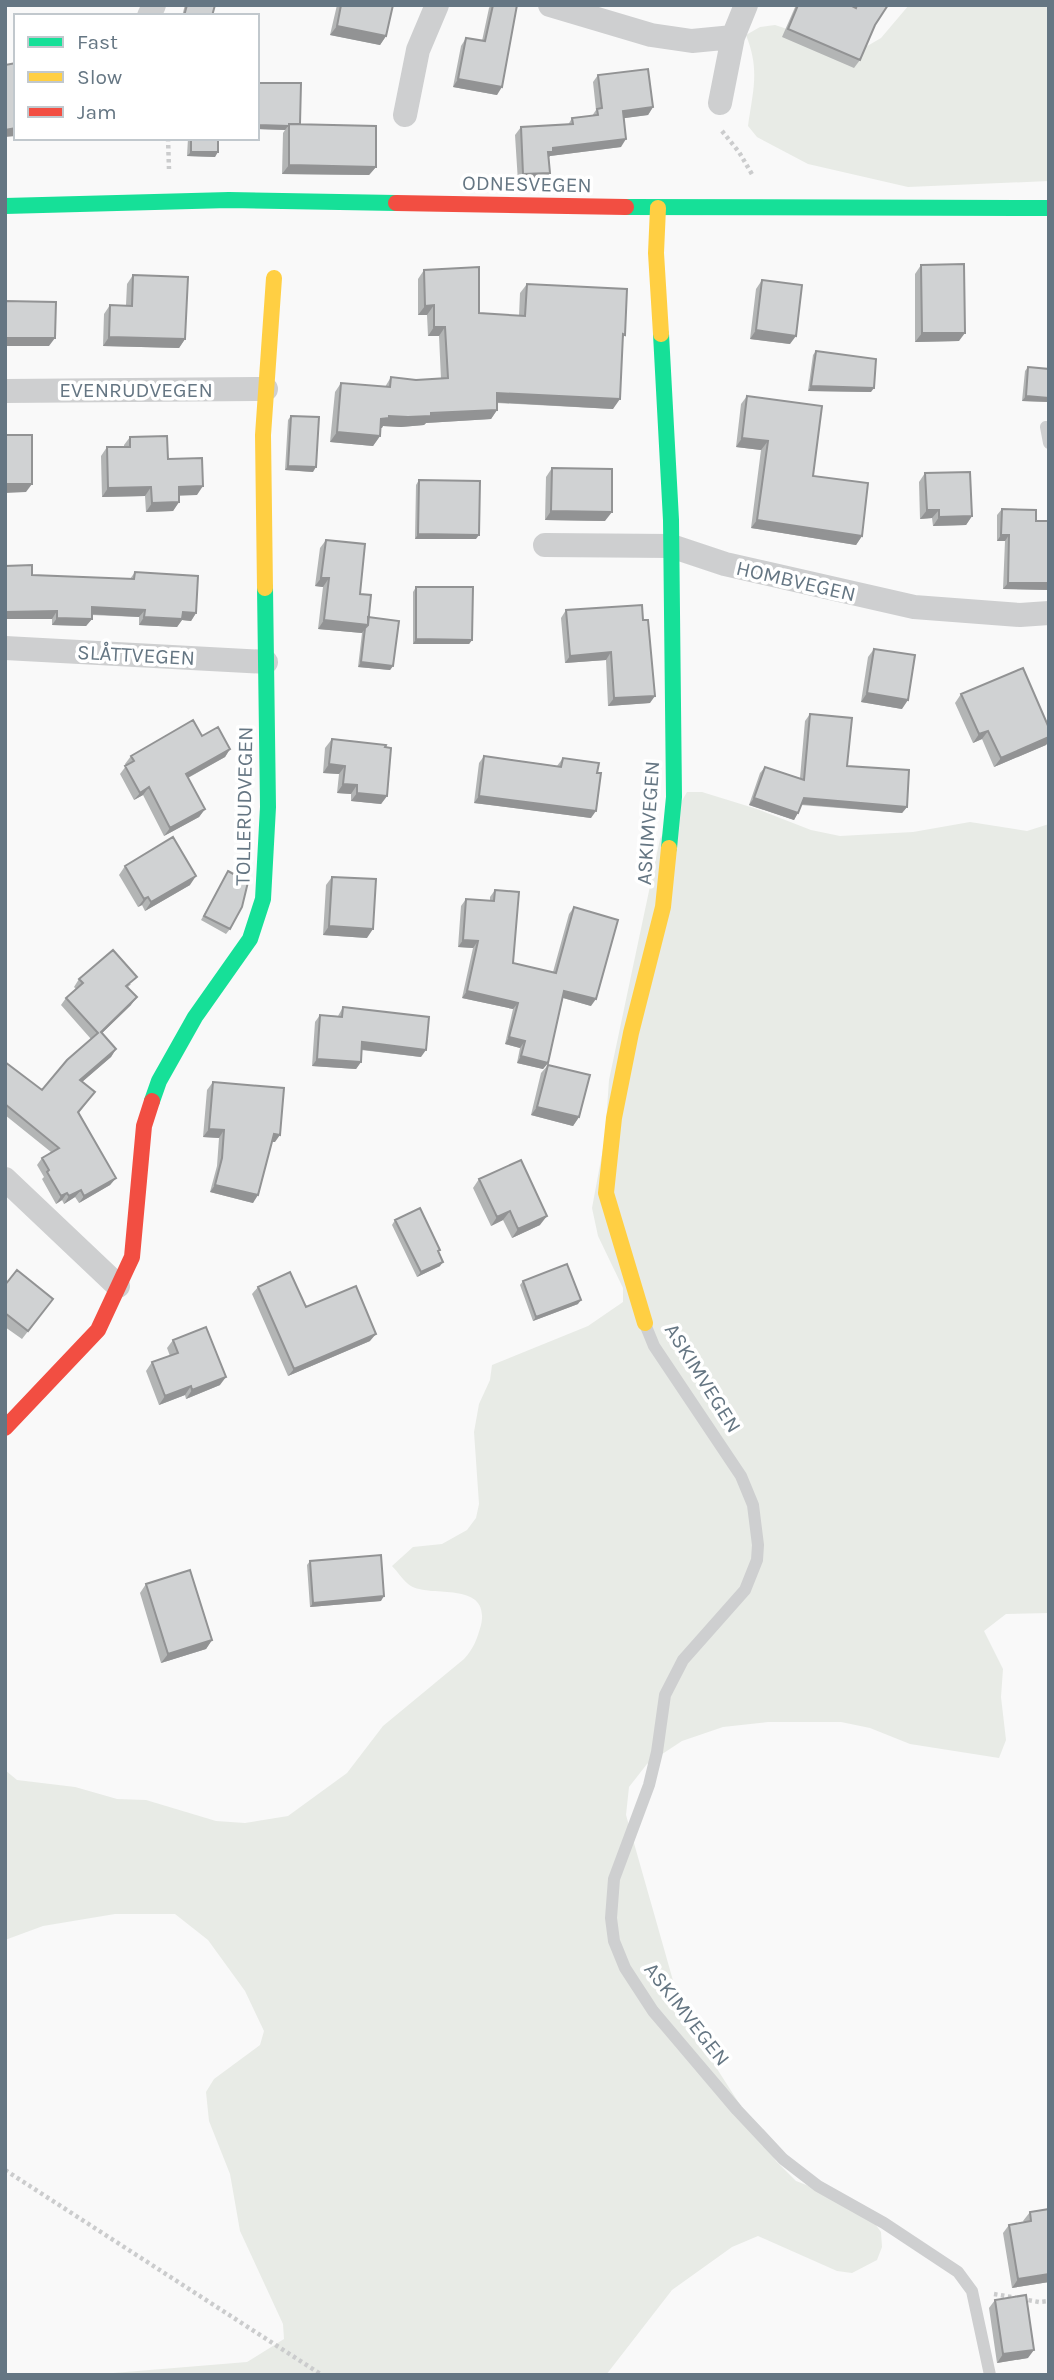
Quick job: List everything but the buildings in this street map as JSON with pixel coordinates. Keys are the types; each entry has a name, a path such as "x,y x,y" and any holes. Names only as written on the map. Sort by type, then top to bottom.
{"street":[{"path":"405,115 418,50 437,5"},
{"path":"550,5 651,35 692,41 733,37"},
{"path":"720,103 733,37 746,5"},
{"name":"ODNESVEGEN","path":"5,206 229,200 659,208 1049,208"},
{"name":"ASKIMVEGEN","path":"645,1323 606,1193 618,1094 663,907 674,797 671,546 656,253 659,208"},
{"name":"TOLLERUDVEGEN","path":"5,1427 98,1329 132,1257 144,1126 159,1081 195,1017 250,939 263,899 268,807 263,435 274,278"},
{"name":"EVENRUDVEGEN","path":"5,390 266,388"},
{"name":"HOMBVEGEN","path":"545,545 671,546 725,564 914,607 1020,615 1049,613"},
{"name":"SLÅTTVEGEN","path":"5,648 266,662"},
{"path":"5,1179 118,1286"}],"lane":[{"path":"1046,427 1049,443"},
{"name":"ASKIMVEGEN","path":"645,1323 654,1346 741,1476 753,1505 758,1545 757,1560 745,1590 683,1660 665,1695 657,1752 649,1785 614,1879 611,1918 614,1941 625,1969 653,2011 737,2110 783,2159 818,2186 884,2223 947,2264 972,2291"},
{"path":"972,2291 990,2375"}],"path":[{"path":"720,103 717,125 739,152 754,177 754,206"},
{"path":"5,2170 322,2375"},
{"path":"972,2291 1049,2301"}],"shaded area":[{"path":"909,5 1049,5 1049,181 908,187 808,164 757,137 748,126 754,70 746,35 760,27 775,25 857,52 881,38"},
{"path":"687,792 702,792 811,830 840,836 913,832 970,822 1027,831 1049,824 1049,1613 1006,1614 984,1631 1003,1669 1001,1697 1006,1740 999,1758 910,1744 870,1728 841,1722 768,1722 723,1727 682,1741 647,1764 629,1787 626,1815 674,1984 689,2025 776,2161 796,2181 864,2209 881,2232 882,2247 877,2260 852,2273 837,2271 758,2236 732,2247 672,2290 606,2375 89,2375 247,2362 284,2339 283,2324 240,2231 230,2174 209,2121 206,2092 214,2079 260,2045 264,2031 245,1991 208,1940 175,1914 115,1914 43,1926 5,1940 5,1770 17,1780 75,1787 117,1799 146,1800 216,1821 245,1823 288,1816 347,1773 383,1726 464,1659 470,1651 481,1625 482,1611 477,1602 457,1593 411,1586 392,1566 413,1547 442,1544 467,1530 476,1518 479,1504 474,1432 479,1404 490,1380 492,1365 588,1326 623,1302 623,1288 598,1236 592,1208 605,1138 609,1080 660,839"}],"traffic: fast":[{"path":"5,206 229,200 396,203"},
{"path":"626,207 1049,208"},
{"path":"661,334 671,520 674,797 669,848"},
{"path":"152,1101 159,1081 195,1017 250,939 263,899 268,807 265,588"}],"traffic: slow":[{"path":"658,208 656,253 661,334"},
{"path":"265,588 263,435 274,278"},
{"path":"645,1323 606,1193 614,1118 631,1033 663,907 669,848"}],"traffic: jam":[{"path":"396,203 626,207"},
{"path":"5,1428 98,1330 132,1257 144,1126 152,1101"}]}
